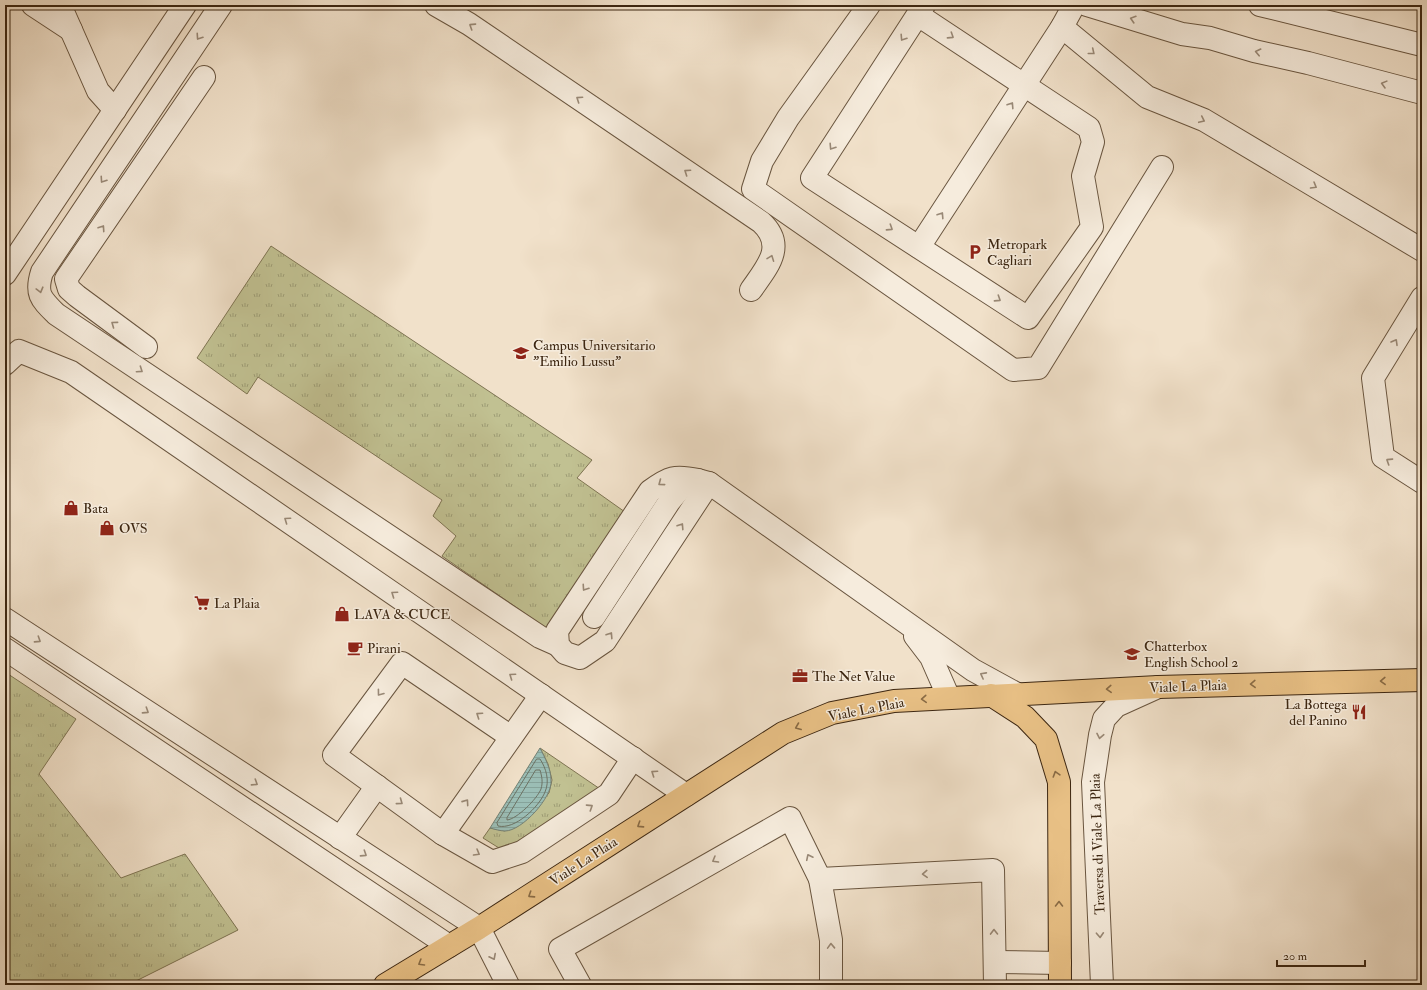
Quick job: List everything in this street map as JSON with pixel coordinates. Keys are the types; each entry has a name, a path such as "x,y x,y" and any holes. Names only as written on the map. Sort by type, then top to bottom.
{"main road":[{"name":"Viale La Plaia","path":"385,985 479,928 783,733 832,713 894,701 991,695 1158,687 1422,680"},
{"path":"991,695 1025,717 1046,739 1059,782 1060,985"}],"street":[{"path":"33,5 71,30"},
{"path":"60,5 98,91 115,110"},
{"path":"5,274 185,5"},
{"path":"221,5 42,272 37,286 40,296 56,314 540,637 558,645 566,653 580,658 606,641 703,481"},
{"path":"436,5 469,24 761,222 769,230 773,239 774,250 768,267 751,290"},
{"path":"869,5 788,118 762,161 753,189 1012,370 1038,368 1162,167"},
{"path":"919,247 1025,85 1062,27 1074,5"},
{"path":"1087,5 1182,34 1210,38 1254,51 1308,63 1422,93"},
{"path":"1260,5 1422,44"},
{"path":"921,10 1025,85 1089,128 1093,142 1083,176 1092,227 1028,318 812,178 921,10"},
{"path":"1062,27 1147,97 1204,120 1422,250"},
{"path":"146,346 68,289 66,279 204,78"},
{"path":"121,153 142,169"},
{"path":"1422,298 1373,378 1382,457 1422,482"},
{"path":"5,364 20,351 71,372 686,795"},
{"path":"558,645 557,631 650,491 666,479 684,477 703,481 973,670 1017,694"},
{"path":"594,617 669,502 685,484 703,481"},
{"path":"5,619 479,928 508,985"},
{"path":"902,620 931,657 949,698"},
{"path":"5,649 449,946"},
{"path":"511,737 402,663 334,755 443,834 492,862 522,852 609,794 633,758"},
{"name":"Traversa di Viale La Plaia","path":"1102,985 1093,782 1100,736 1104,719 1116,706 1158,687"},
{"path":"443,834 540,695"},
{"path":"340,838 377,786"},
{"path":"580,985 560,949 790,818 820,879 831,940 832,985"},
{"path":"820,879 993,870 995,985"},
{"path":"995,962 1060,963"}],"green space":[{"path":"271,246 592,460 577,478 625,512 546,628 442,556 456,536 433,516 442,500 258,377 247,394 197,358"},
{"path":"5,672 76,719 39,774 121,878 185,854 238,930 128,985 5,985"},
{"path":"540,748 603,791 507,853 483,838 490,828 505,831 549,793 552,780 548,764"}],"water":[{"path":"540,748 551,776 550,787 542,804 528,819 512,830 503,831 490,828"}],"place":[{"name":"Metropark Cagliari","path":"975,252"},
{"name":"Campus Universitario \"Emilio Lussu\"","path":"521,353"},
{"name":"Bata","path":"71,508"},
{"name":"OVS","path":"107,528"},
{"name":"La Plaia","path":"202,603"},
{"name":"LAVA & CUCE","path":"342,614"},
{"name":"Pirani","path":"355,648"},
{"name":"Chatterbox English School 2","path":"1132,654"},
{"name":"The Net Value","path":"800,676"},
{"name":"La Bottega del Panino","path":"1359,712"}]}
